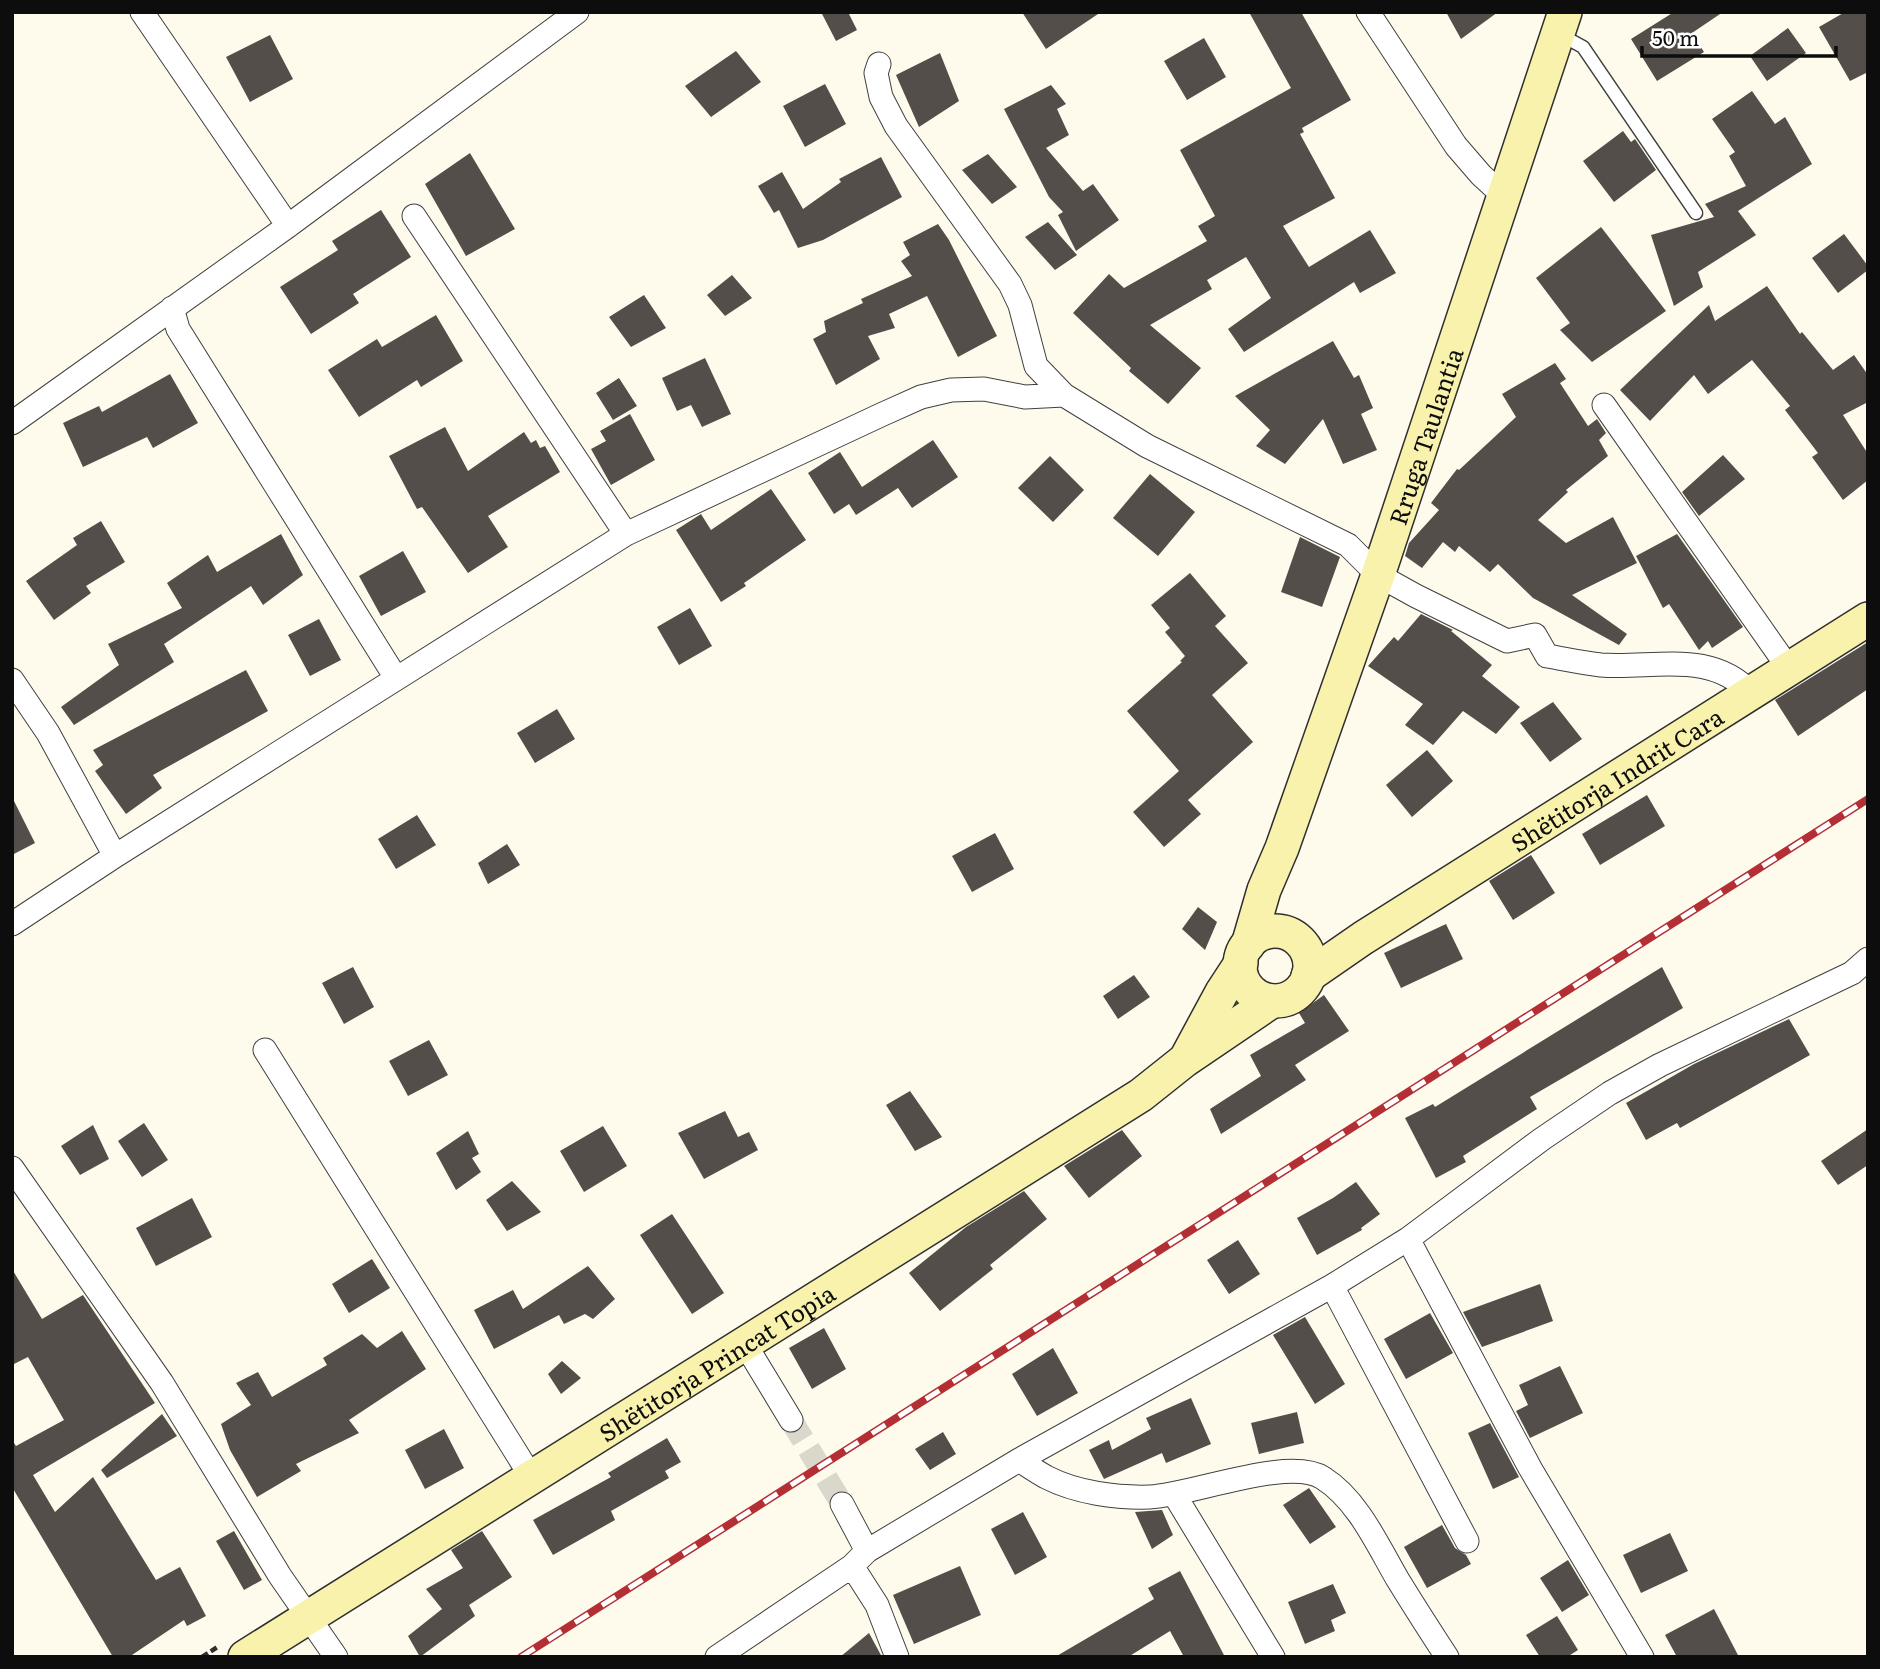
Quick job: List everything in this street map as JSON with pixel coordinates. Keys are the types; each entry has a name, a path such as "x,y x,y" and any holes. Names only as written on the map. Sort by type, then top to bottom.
{"main road":[{"name":"Rruga Taulantia","path":"1244,954 1264,890 1378,575 1562,23"},
{"name":"Shëtitorja Indrit Cara","path":"1308,976 1363,938 1868,619"},
{"name":"Rruga Taulantia","path":"1278,856 1279,889 1291,936"},
{"path":"1291,936 1308,956 1308,976 1298,993 1285,1000 1259,998 1249,989 1242,977 1244,954 1265,933 1363,938"},
{"name":"Shëtitorja Princat Topia","path":"1185,1060 1244,954"},
{"name":"Shëtitorja Princat Topia","path":"245,1657 1141,1096 1185,1060 1272,1001"}],"street":[{"path":"142,12 288,226"},
{"path":"12,423 288,226 577,12"},
{"path":"1368,12 1456,146 1505,197"},
{"path":"879,64 876,73 881,97 896,125 1010,284 1020,305 1037,366 1064,395 1147,446 1349,545 1378,575 1507,641 1535,635 1547,656 1603,665 1671,662 1705,667 1728,674 1743,683 1752,694"},
{"path":"414,216 626,534"},
{"path":"172,308 178,328 397,678"},
{"path":"12,924 115,856 626,534 921,397 951,390 984,389 1025,397 1064,395"},
{"path":"1604,405 1790,670"},
{"path":"12,680 48,733 115,856"},
{"path":"717,1657 859,1558 1019,1460 1332,1286 1408,1239 1542,1139 1610,1093 1660,1065 1866,964"},
{"path":"265,1050 532,1478"},
{"path":"12,1168 19,1187 162,1383 308,1618 336,1657"},
{"path":"1408,1239 1531,1468 1642,1657"},
{"path":"1332,1286 1467,1541"},
{"path":"745,1344 791,1420"},
{"path":"1019,1460 1048,1478 1083,1490 1120,1497 1174,1494 1285,1472 1306,1470 1322,1477 1348,1502 1365,1525 1447,1657"},
{"path":"1174,1494 1273,1657"},
{"path":"842,1504 859,1558 897,1657"}],"lane":[{"path":"1562,23 1583,47 1696,213"}],"building":[{"path":"821,12 848,12 857,30 836,41"},
{"path":"1022,12 1101,12 1046,49"},
{"path":"1249,12 1301,12 1351,100 1302,128 1304,132 1300,134 1335,198 1283,226 1309,267 1370,230 1396,273 1360,293 1354,282 1244,352 1228,329 1271,298 1246,257 1207,280 1212,289 1150,325 1201,368 1168,404 1129,371 1131,368 1073,313 1109,274 1124,288 1207,241 1198,226 1215,216 1180,150 1291,88"},
{"path":"1446,12 1498,12 1461,39"},
{"path":"1674,12 1723,12 1692,33 1704,52 1657,81 1631,39"},
{"path":"1845,12 1868,12 1868,72 1850,81 1819,27"},
{"path":"1788,28 1806,53 1767,81 1750,56"},
{"path":"270,35 293,79 250,102 226,57"},
{"path":"1204,38 1226,77 1187,100 1164,61"},
{"path":"736,51 761,82 711,117 685,86"},
{"path":"940,53 959,101 919,127 896,75"},
{"path":"825,84 846,124 805,147 783,106"},
{"path":"1051,85 1066,104 1057,109 1069,135 1046,148 1083,191 1093,184 1119,220 1076,251 1058,215 1063,212 1049,197 1004,109"},
{"path":"1752,91 1775,124 1785,117 1812,164 1738,211 1756,235 1698,272 1703,287 1674,306 1651,235 1714,217 1705,204 1746,186 1729,156 1735,152 1712,119"},
{"path":"1623,131 1631,142 1635,139 1656,170 1614,202 1583,161"},
{"path":"470,153 515,229 466,256 425,184"},
{"path":"988,154 1017,187 992,204 962,170"},
{"path":"881,157 902,197 823,240 798,248 779,210 774,213 758,186 782,172 803,209 841,182 839,179"},
{"path":"381,210 411,257 353,294 359,303 311,334 280,287 338,250 332,241"},
{"path":"1048,222 1077,255 1055,270 1025,237"},
{"path":"938,224 949,240 997,336 958,357 927,296 889,314 895,328 868,336 880,359 836,385 813,339 826,332 824,321 863,303 861,299 912,276 901,261 910,255 903,242"},
{"path":"1601,227 1666,311 1592,362 1560,330 1570,323 1536,278"},
{"path":"1844,234 1868,266 1868,270 1838,293 1812,258"},
{"path":"732,275 752,298 725,316 707,295"},
{"path":"1767,286 1800,334 1802,332 1833,370 1854,355 1868,375 1868,402 1843,415 1868,454 1868,480 1843,500 1812,457 1818,453 1785,410 1790,406 1752,360 1708,394 1694,375 1650,421 1620,390 1709,305 1715,321"},
{"path":"644,295 666,328 631,347 609,317"},
{"path":"436,315 463,361 421,387 417,380 359,417 328,370 377,339 382,347"},
{"path":"1333,341 1354,378 1359,375 1373,408 1361,414 1377,450 1343,464 1323,419 1285,464 1256,446 1270,430 1235,396"},
{"path":"705,358 731,414 702,427 691,405 677,411 662,378"},
{"path":"1555,363 1566,379 1560,383 1588,426 1597,419 1606,433 1599,440 1608,456 1566,490 1568,492 1538,520 1566,543 1613,517 1637,563 1572,595 1627,634 1619,645 1533,598 1498,564 1490,572 1459,546 1455,552 1443,542 1422,568 1405,556 1409,543 1439,510 1431,503 1457,469 1516,417 1502,394"},
{"path":"170,374 198,423 153,448 147,437 83,467 63,423 99,406 102,412"},
{"path":"619,378 637,406 613,420 596,393"},
{"path":"630,414 655,460 611,485 591,449 606,441 600,431"},
{"path":"445,427 468,471 524,432 531,443 536,440 540,448 545,446 560,472 488,516 508,547 468,573 422,507 417,509 389,456"},
{"path":"933,440 958,477 912,508 898,488 856,515 849,504 834,514 808,473 840,452 862,487"},
{"path":"1723,455 1745,479 1699,516 1682,492"},
{"path":"1050,456 1084,490 1053,522 1018,488"},
{"path":"1150,474 1195,512 1158,556 1113,518"},
{"path":"771,489 806,540 721,602 676,530 701,514 711,530"},
{"path":"101,521 125,562 86,586 91,593 54,620 26,581 77,545 73,538"},
{"path":"281,534 303,575 263,605 251,586 164,644 174,662 74,725 61,707 119,665 108,644 182,608 167,583 208,555 217,572"},
{"path":"1677,534 1743,627 1712,648 1708,641 1699,650 1669,604 1663,608 1636,556"},
{"path":"1300,537 1340,557 1322,607 1281,592"},
{"path":"403,551 426,592 381,616 359,576"},
{"path":"1190,573 1226,616 1215,626 1248,663 1212,695 1253,742 1188,800 1201,814 1164,847 1133,812 1179,771 1127,711 1182,662 1180,661 1185,656 1165,632 1170,628 1151,605"},
{"path":"690,608 712,646 679,665 657,627"},
{"path":"1421,614 1453,630 1451,631 1492,665 1482,676 1520,707 1496,734 1463,711 1433,745 1405,725 1423,704 1368,666 1394,637 1398,641"},
{"path":"319,619 341,660 310,676 288,635"},
{"path":"1868,642 1868,689 1798,736 1775,700"},
{"path":"246,670 268,711 153,775 162,788 126,814 95,771 103,765 93,750"},
{"path":"1553,702 1582,739 1550,762 1520,723"},
{"path":"557,709 575,739 535,763 517,733"},
{"path":"1427,750 1453,781 1412,817 1386,785"},
{"path":"1647,795 1665,826 1600,865 1582,834"},
{"path":"12,797 35,843 12,855"},
{"path":"417,815 436,845 396,869 378,839"},
{"path":"995,833 1014,869 972,892 952,856"},
{"path":"507,844 520,865 488,884 478,863"},
{"path":"1531,855 1555,893 1513,920 1489,881"},
{"path":"1198,907 1217,922 1205,950 1182,929"},
{"path":"1446,924 1463,959 1401,988 1384,953"},
{"path":"353,967 374,1007 344,1024 322,983"},
{"path":"1662,967 1683,1008 1530,1097 1537,1109 1463,1156 1466,1162 1436,1178 1405,1118 1433,1104 1435,1107"},
{"path":"1134,975 1150,997 1118,1019 1103,996"},
{"path":"1324,995 1349,1031 1295,1065 1306,1080 1221,1134 1210,1109 1261,1076 1250,1055 1305,1023 1299,1013"},
{"path":"1789,1019 1810,1055 1680,1128 1677,1123 1646,1140 1626,1103 1694,1064"},
{"path":"429,1040 448,1075 408,1096 389,1061"},
{"path":"910,1091 942,1137 915,1151 886,1105"},
{"path":"725,1111 738,1137 749,1132 758,1150 704,1179 678,1133"},
{"path":"144,1123 168,1160 142,1177 118,1141"},
{"path":"93,1125 109,1159 80,1175 61,1146"},
{"path":"603,1126 627,1166 584,1192 560,1151"},
{"path":"1868,1129 1868,1165 1838,1185 1821,1161"},
{"path":"1122,1130 1142,1156 1089,1198 1064,1166"},
{"path":"468,1131 479,1154 472,1158 481,1172 456,1190 436,1153"},
{"path":"512,1181 541,1212 507,1231 486,1200"},
{"path":"1356,1182 1380,1214 1361,1228 1362,1230 1317,1255 1297,1218"},
{"path":"1024,1191 1047,1219 990,1265 993,1269 940,1311 909,1273 966,1227"},
{"path":"192,1198 212,1237 156,1266 136,1228"},
{"path":"672,1214 724,1293 692,1314 640,1235"},
{"path":"1238,1240 1260,1274 1229,1294 1207,1260"},
{"path":"372,1259 390,1288 349,1313 332,1284"},
{"path":"588,1266 615,1299 593,1319 585,1314 564,1324 559,1315 494,1349 474,1310 513,1290 523,1309"},
{"path":"12,1269 42,1319 83,1295 155,1403 33,1475 55,1512 93,1477 156,1580 180,1567 206,1616 187,1626 184,1620 129,1657 113,1657 12,1487 12,1440 16,1446 64,1420 28,1357 12,1365"},
{"path":"1540,1284 1553,1321 1482,1347 1463,1312"},
{"path":"1430,1313 1453,1353 1406,1379 1384,1339"},
{"path":"1305,1317 1345,1384 1315,1404 1273,1335"},
{"path":"824,1328 846,1369 812,1389 789,1348"},
{"path":"402,1331 426,1369 349,1420 359,1433 296,1464 301,1471 257,1497 230,1450 221,1424 251,1405 236,1383 258,1372 272,1397 327,1365 323,1358 362,1334 377,1348"},
{"path":"1053,1348 1078,1393 1037,1416 1012,1374"},
{"path":"562,1361 581,1378 561,1394 548,1374"},
{"path":"1560,1366 1583,1413 1530,1438 1516,1411 1528,1405 1519,1385"},
{"path":"1191,1398 1211,1444 1166,1463 1162,1453 1104,1479 1089,1450 1109,1440 1112,1450 1151,1429 1146,1418"},
{"path":"1297,1412 1304,1443 1259,1454 1251,1423"},
{"path":"162,1414 177,1436 107,1478 101,1470"},
{"path":"1490,1423 1519,1477 1493,1489 1468,1433"},
{"path":"444,1429 464,1468 425,1489 405,1450"},
{"path":"943,1432 956,1454 930,1470 915,1449"},
{"path":"667,1438 681,1462 665,1471 669,1478 611,1511 615,1520 553,1555 533,1520 611,1477 608,1473"},
{"path":"1309,1488 1336,1527 1310,1544 1283,1505"},
{"path":"1162,1510 1173,1535 1152,1549 1135,1512"},
{"path":"1023,1512 1047,1557 1015,1575 991,1529"},
{"path":"1442,1525 1455,1548 1466,1555 1471,1564 1427,1588 1404,1547"},
{"path":"234,1531 262,1580 244,1590 216,1541"},
{"path":"482,1531 512,1577 469,1605 475,1616 420,1657 408,1636 442,1609 426,1589 463,1568 451,1550"},
{"path":"1670,1533 1688,1571 1641,1593 1623,1555"},
{"path":"1568,1560 1589,1595 1562,1612 1540,1578"},
{"path":"960,1566 981,1615 914,1644 893,1595"},
{"path":"1180,1571 1225,1657 1184,1657 1170,1631 1128,1657 1055,1657 1154,1599 1148,1588"},
{"path":"1333,1584 1346,1613 1331,1620 1335,1631 1305,1644 1288,1602"},
{"path":"1714,1609 1739,1657 1677,1657 1665,1635"},
{"path":"1557,1616 1578,1650 1567,1657 1540,1657 1526,1635"},
{"path":"869,1633 882,1657 840,1657"}],"tunnel":[{"path":"791,1420 842,1504"}],"railway":[{"path":"521,1657 1868,799"}]}
